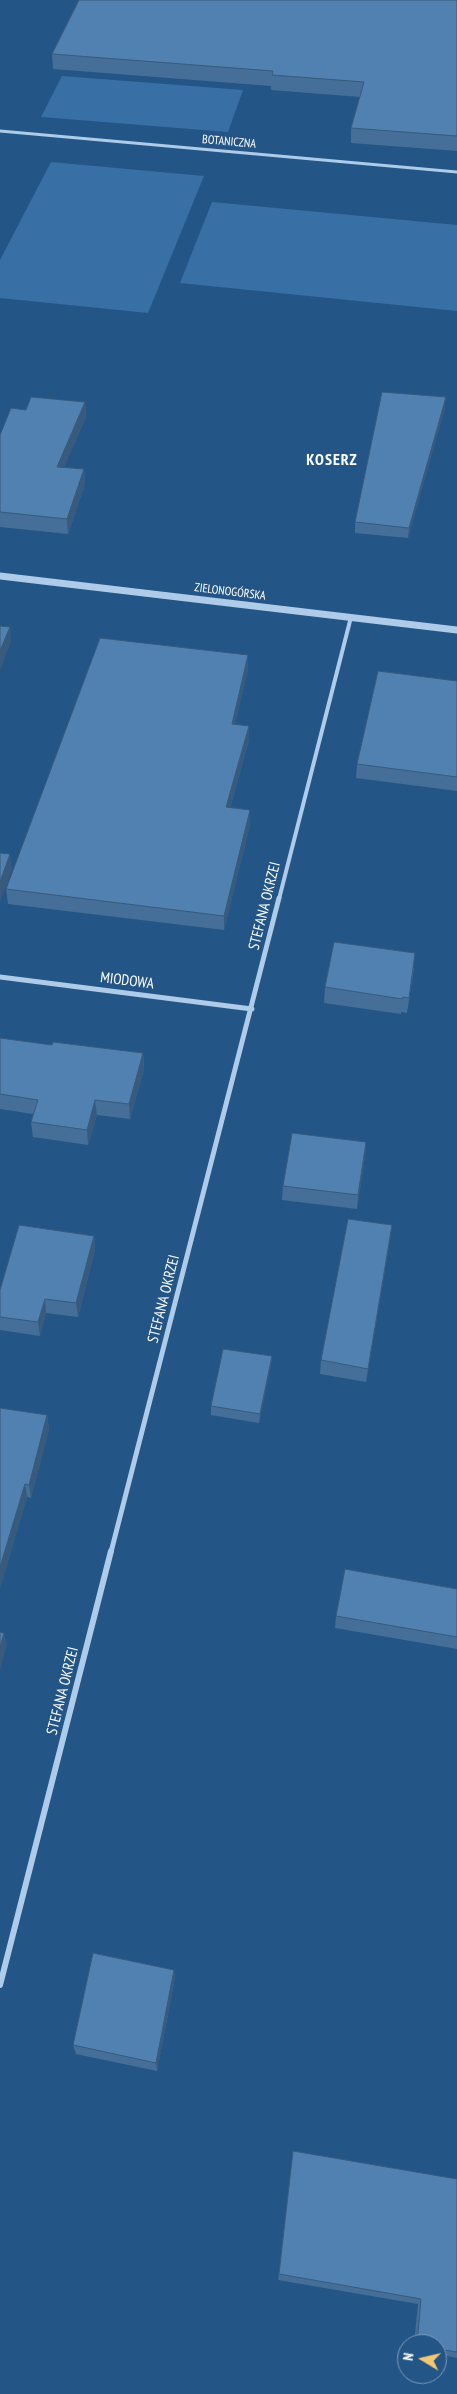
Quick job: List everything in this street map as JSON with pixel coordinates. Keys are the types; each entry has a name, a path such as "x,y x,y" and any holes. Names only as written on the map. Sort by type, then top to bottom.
{"street":[{"name":"BOTANICZNA","path":"0,130 457,172"},
{"name":"ZIELONOGÓRSKA","path":"0,576 457,630"},
{"name":"STEFANA OKRZEI","path":"0,1986 252,1010 351,618"},
{"name":"MIODOWA","path":"0,978 252,1010"}],"shaded area":[{"path":"62,76 243,90 228,132 41,117"},
{"path":"51,162 204,176 148,313 0,298 0,260"},
{"path":"212,202 457,225 457,311 180,283"}],"building":[{"path":"79,0 457,0 457,136 351,128 364,82 272,75 273,71 52,54"},
{"path":"382,392 446,397 409,528 355,522"},
{"path":"31,397 85,402 57,467 84,469 67,519 0,512 0,435 11,408 26,410"},
{"path":"0,626 10,627 0,651"},
{"path":"100,638 248,655 232,724 249,726 226,807 250,810 224,916 6,889"},
{"path":"378,671 457,681 457,777 357,764"},
{"path":"0,853 10,854 0,882"},
{"path":"334,942 415,953 409,998 403,997 402,999 325,987"},
{"path":"0,1038 52,1045 53,1042 143,1053 129,1104 95,1100 87,1130 31,1122 38,1100 0,1094"},
{"path":"292,1133 366,1142 358,1195 283,1186"},
{"path":"348,1219 392,1225 368,1369 321,1360"},
{"path":"19,1225 94,1236 76,1303 45,1299 38,1322 0,1317 0,1290"},
{"path":"223,1349 272,1356 260,1414 211,1406"},
{"path":"0,1408 47,1415 29,1485 25,1484 0,1567"},
{"path":"345,1569 457,1589 457,1637 336,1616"},
{"path":"0,1632 4,1633 0,1648"},
{"path":"93,1953 174,1970 156,2063 73,2045"},
{"path":"293,2151 457,2179 457,2352 447,2350 447,2334 418,2334 421,2299 279,2274"}],"district":[{"name":"KOSERZ","path":"332,460"}]}
